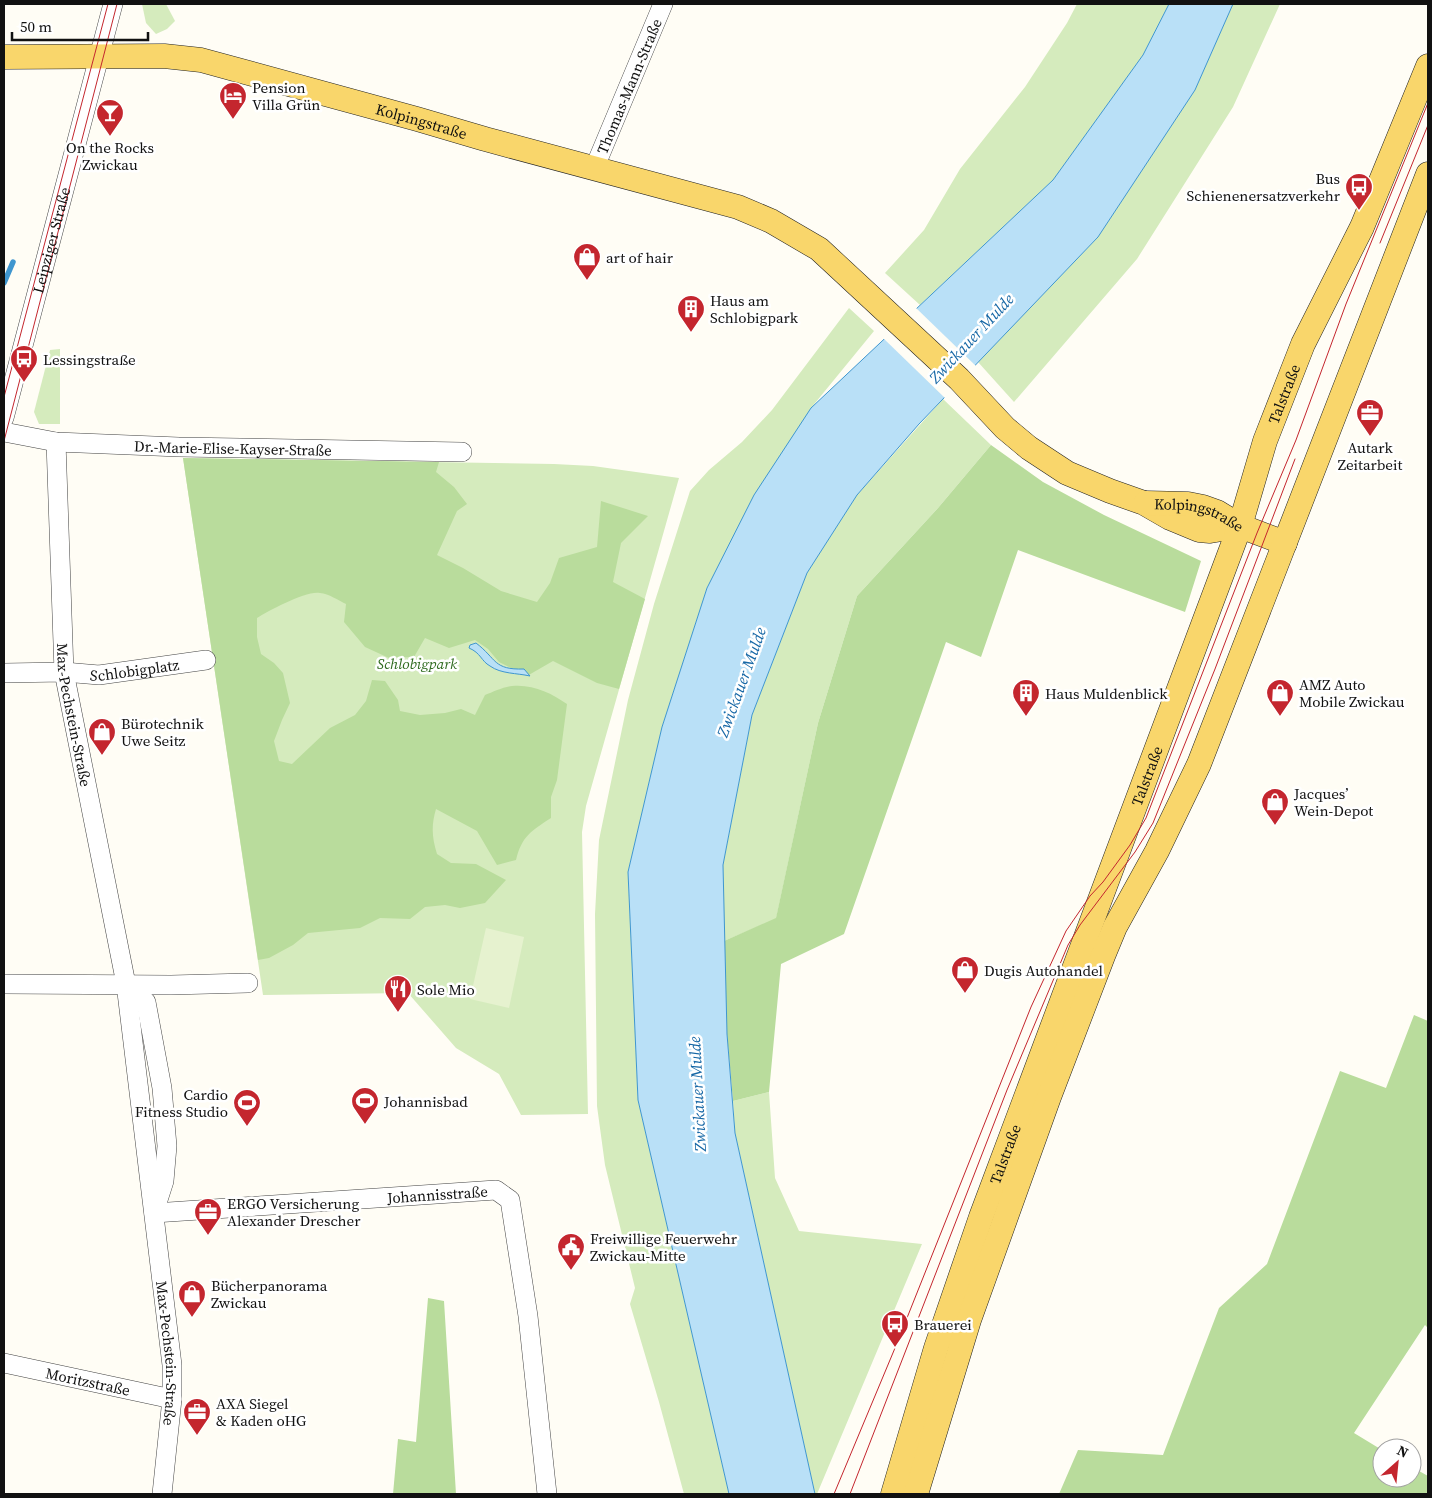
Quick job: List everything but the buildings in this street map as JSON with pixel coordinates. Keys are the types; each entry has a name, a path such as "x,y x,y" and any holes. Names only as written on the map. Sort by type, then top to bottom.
{"main road":[{"name":"Kolpingstraße","path":"4,57 164,56 201,60 738,207 804,239 825,255 959,379 1005,428 1028,448 1067,473 1144,503 1170,518 1199,530 1210,531 1240,526"},
{"name":"Talstraße","path":"893,1494 936,1348 981,1217 1240,526 1265,442 1303,344 1362,227 1428,66"},
{"name":"Talstraße","path":"916,1494 970,1320 1049,1097 1103,956 1115,928 1157,851 1199,764 1428,174"},
{"path":"1240,526 1285,543"}],"street":[{"name":"Leipziger Straße","path":"4,418 112,4"},
{"name":"Thomas-Mann-Straße","path":"594,169 663,4"},
{"name":"Dr.-Marie-Elise-Kayser-Straße","path":"4,432 56,442 462,452"},
{"name":"Max-Pechstein-Straße","path":"56,442 64,672 126,984 172,1365 172,1399 162,1494"},
{"name":"Schlobigplatz","path":"4,673 64,672 99,675 206,660"},
{"path":"4,984 171,986 248,983"},
{"name":"Johannisstraße","path":"154,1213 496,1190 510,1200 528,1316 547,1494"},
{"name":"Moritzstraße","path":"4,1363 172,1399"}],"green space":[{"path":"142,4 166,4 175,21 167,29 156,34 146,23"},
{"path":"1077,4 1169,4 1143,55 1053,180 920,305 885,273 924,230 960,169 1025,87 1067,23"},
{"path":"1233,4 1280,4 1233,107 1137,259 1014,402 978,362 1098,237 1195,90"},
{"path":"849,308 874,331 811,408 707,588 662,727 628,872 638,1100 729,1494 684,1494 630,1304 635,1288 605,1165 597,1106 595,914 599,840 628,700 654,604 690,491 709,470 742,442 772,410"},
{"path":"60,349 60,424 39,424 34,412 50,350"},
{"path":"943,399 991,445 938,508 857,596 818,723 776,919 724,941 723,865 752,715 807,573 857,495"},
{"path":"991,445 1043,482 1104,515 1201,561 1185,612 1018,550 981,657 946,642 844,934 781,964 769,1092 733,1101 727,1034 724,941 776,918 818,723 857,596 938,508"},
{"name":"Schlobigpark","path":"183,458 554,464 593,466 679,478 586,806 582,832 588,1114 521,1115 499,1074 456,1048 408,993 263,995"},
{"path":"183,458 439,462 436,472 454,487 467,504 457,511 437,555 501,591 537,602 550,583 559,558 597,547 601,501 648,516 621,543 613,582 645,599 619,689 597,683 553,661 527,676 499,662 488,649 475,640 449,648 425,638 414,657 389,658 365,647 344,622 346,604 323,594 314,593 297,598 257,618 257,637 261,654 274,663 283,673 290,703 274,741 279,761 292,764 330,728 355,715 366,701 372,680 385,681 398,700 400,711 420,715 445,713 461,709 475,715 485,695 512,686 527,686 541,690 567,704 557,780 551,797 551,818 528,835 521,845 516,860 497,865 477,831 436,809 433,832 437,854 451,863 476,864 506,880 485,903 460,908 445,905 425,907 410,919 380,918 360,928 308,933 293,945 269,958 258,960"},
{"path":"486,928 524,937 509,1008 470,999"},
{"path":"1414,1015 1428,1021 1428,1328 1425,1325 1354,1433 1372,1444 1372,1488 1422,1488 1422,1473 1428,1476 1428,1494 1059,1494 1078,1450 1163,1455 1219,1308 1267,1264 1340,1071 1386,1088"},
{"path":"769,1092 775,1178 799,1231 922,1244 817,1494 815,1494 735,1133 733,1101"},
{"path":"428,1298 444,1301 456,1494 393,1494 398,1439 416,1442"}],"water":[{"name":"Zwickauer Mulde","path":"1169,4 1233,4 1195,90 1098,237 919,424 857,495 807,573 752,715 723,865 727,1034 735,1133 815,1494 729,1494 638,1100 628,872 662,727 707,588 754,495 811,408 1053,180 1143,55"},
{"path":"476,643 496,662 506,668 524,669 530,676 494,669 469,648 470,645"}],"pier":[{"path":"915,307 977,367 946,399 882,337"}],"waterway":[{"path":"4,283 13,262"}],"tram line":[{"path":"4,397 108,4"},
{"path":"4,441 117,4"},
{"path":"834,1494 895,1348 1031,1007 1066,931 1090,896 1103,882 1130,845 1146,818 1257,533 1296,440 1346,304 1428,103"},
{"path":"1380,243 1428,125"},
{"path":"850,1494 1007,1090 1068,945 1080,925 1135,852 1153,823 1215,669 1295,459"}],"place":[{"name":"Pension Villa Grün","path":"233,120"},
{"name":"On the Rocks Zwickau","path":"110,137"},
{"name":"Bus Schienenersatzverkehr","path":"1359,211"},
{"name":"art of hair","path":"587,281"},
{"name":"Haus am Schlobigpark","path":"691,333"},
{"name":"Lessingstraße","path":"24,383"},
{"name":"Autark Zeitarbeit","path":"1370,437"},
{"name":"Haus Muldenblick","path":"1026,717"},
{"name":"AMZ Auto Mobile Zwickau","path":"1280,717"},
{"name":"Bürotechnik Uwe Seitz","path":"102,756"},
{"name":"Jacques’ Wein-Depot","path":"1275,826"},
{"name":"Dugis Autohandel","path":"965,994"},
{"name":"Sole Mio","path":"398,1013"},
{"name":"Johannisbad","path":"365,1125"},
{"name":"Cardio Fitness Studio","path":"247,1127"},
{"name":"ERGO Versicherung Alexander Drescher","path":"208,1236"},
{"name":"Freiwillige Feuerwehr Zwickau-Mitte","path":"571,1271"},
{"name":"Bücherpanorama Zwickau","path":"192,1318"},
{"name":"Brauerei","path":"895,1348"},
{"name":"AXA Siegel & Kaden oHG","path":"197,1436"}]}
